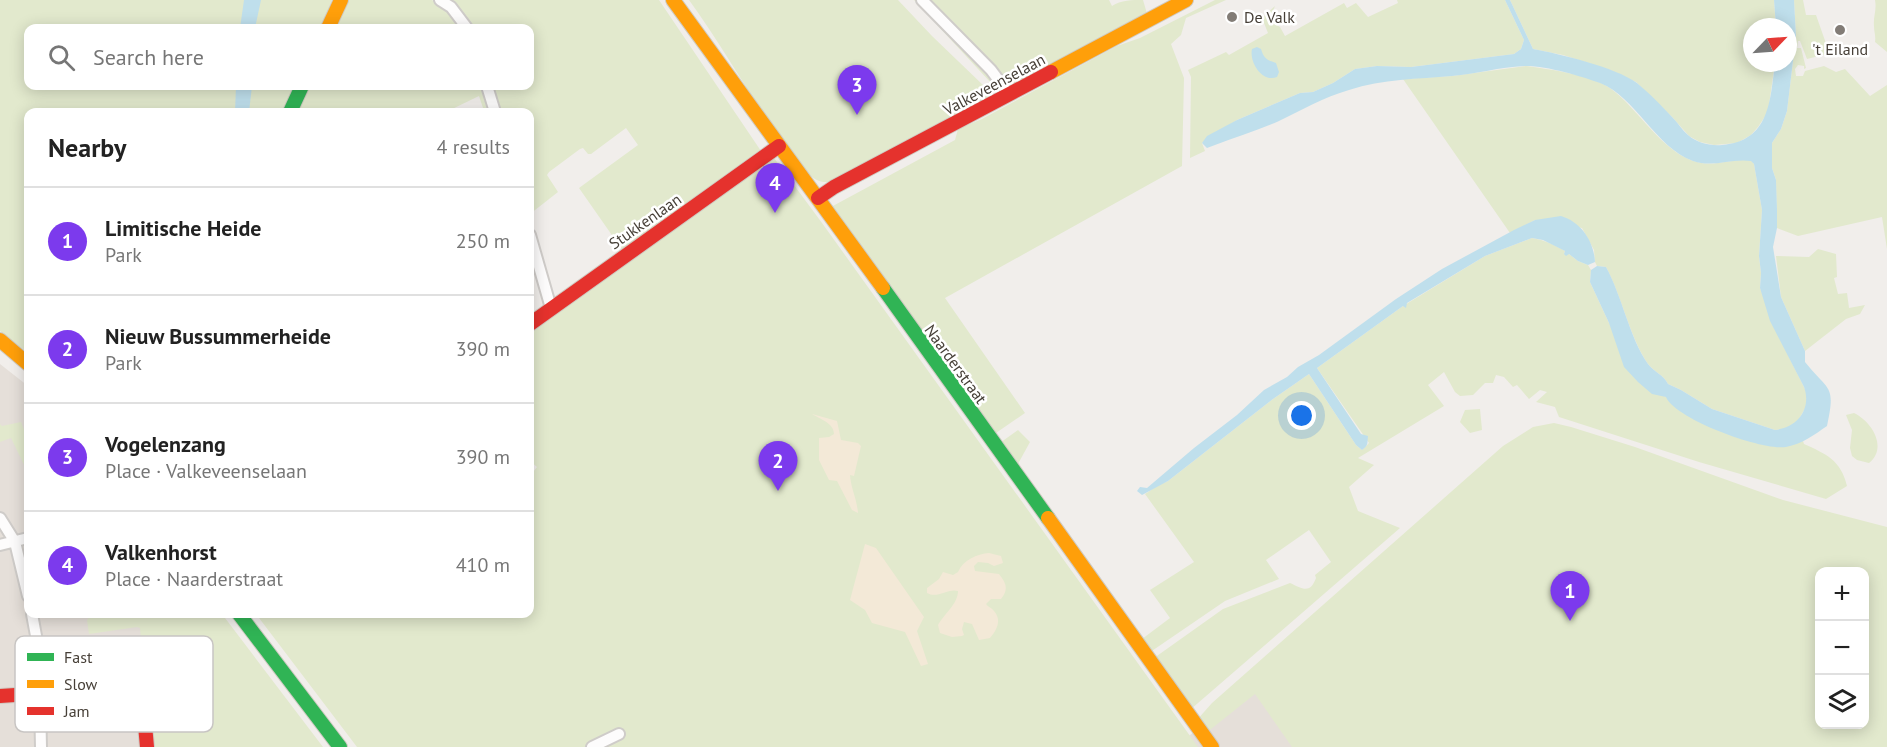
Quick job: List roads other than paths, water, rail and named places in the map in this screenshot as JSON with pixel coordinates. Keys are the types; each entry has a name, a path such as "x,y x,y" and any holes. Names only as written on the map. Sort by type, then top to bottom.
{"street":[{"path":"330,24 342,0"},
{"path":"440,0 451,7 464,24"},
{"name":"Naarderstraat","path":"674,0 1212,747"},
{"path":"922,0 991,70 1009,94"},
{"name":"Valkeveenselaan","path":"818,198 834,187 1186,0"},
{"path":"292,108 300,90"},
{"path":"488,90 494,108"},
{"name":"Stukkenlaan","path":"534,321 779,146"},
{"path":"534,249 551,308"},
{"path":"0,340 24,361"},
{"path":"0,518 15,542 24,579"},
{"path":"0,545 24,539"},
{"path":"33,618 36,636"},
{"path":"242,618 340,747"},
{"path":"0,696 15,695"},
{"path":"41,732 41,747"},
{"path":"146,732 147,747"},
{"path":"592,747 620,734"}],"water":[{"path":"244,0 261,0 256,24 241,24"},
{"path":"1505,0 1510,0 1533,49 1587,62 1627,77 1651,95 1692,138 1717,145 1738,142 1750,136 1765,117 1774,72 1792,72 1787,111 1781,129 1772,143 1772,168 1776,180 1777,210 1777,228 1773,247 1781,297 1805,351 1805,362 1825,384 1830,395 1827,426 1813,436 1786,447 1774,447 1740,439 1685,415 1666,397 1652,394 1624,367 1609,323 1590,282 1591,270 1597,266 1606,267 1642,354 1650,367 1668,384 1712,409 1775,430 1790,426 1796,421 1801,416 1806,403 1804,387 1770,321 1760,288 1759,256 1762,210 1754,164 1744,160 1715,163 1693,161 1668,145 1624,99 1600,83 1573,74 1532,66 1388,82 1362,86 1340,93 1271,124 1207,148 1202,143 1207,136 1237,120 1300,93 1313,92 1355,69 1377,66 1411,67 1514,54 1521,49 1524,40"},
{"path":"1774,0 1794,0 1795,18 1775,18"},
{"path":"1257,47 1261,49 1266,59 1276,63 1279,72 1277,77 1266,77 1258,70 1252,54 1252,49"},
{"path":"236,90 252,90 249,108 235,108"},
{"path":"1561,216 1575,223 1585,233 1592,247 1595,262 1588,265 1569,254 1566,256 1565,251 1543,240 1532,238 1485,256 1407,303 1406,308 1403,306 1317,368 1361,434 1368,436 1367,445 1362,450 1356,445 1309,374 1273,399 1168,481 1142,495 1137,491 1140,487 1147,488 1237,415 1264,390 1287,377 1298,367 1319,355 1442,269 1535,220"}],"place":[{"name":"De Valk","path":"1232,17"},
{"name":"'t Eiland","path":"1840,30"},
{"name":"Vogelenzang","path":"857,115"},
{"name":"Valkenhorst","path":"775,213"},
{"name":"Nieuw Bussummerheide","path":"778,491"},
{"name":"Limitische Heide","path":"1570,621"}]}
